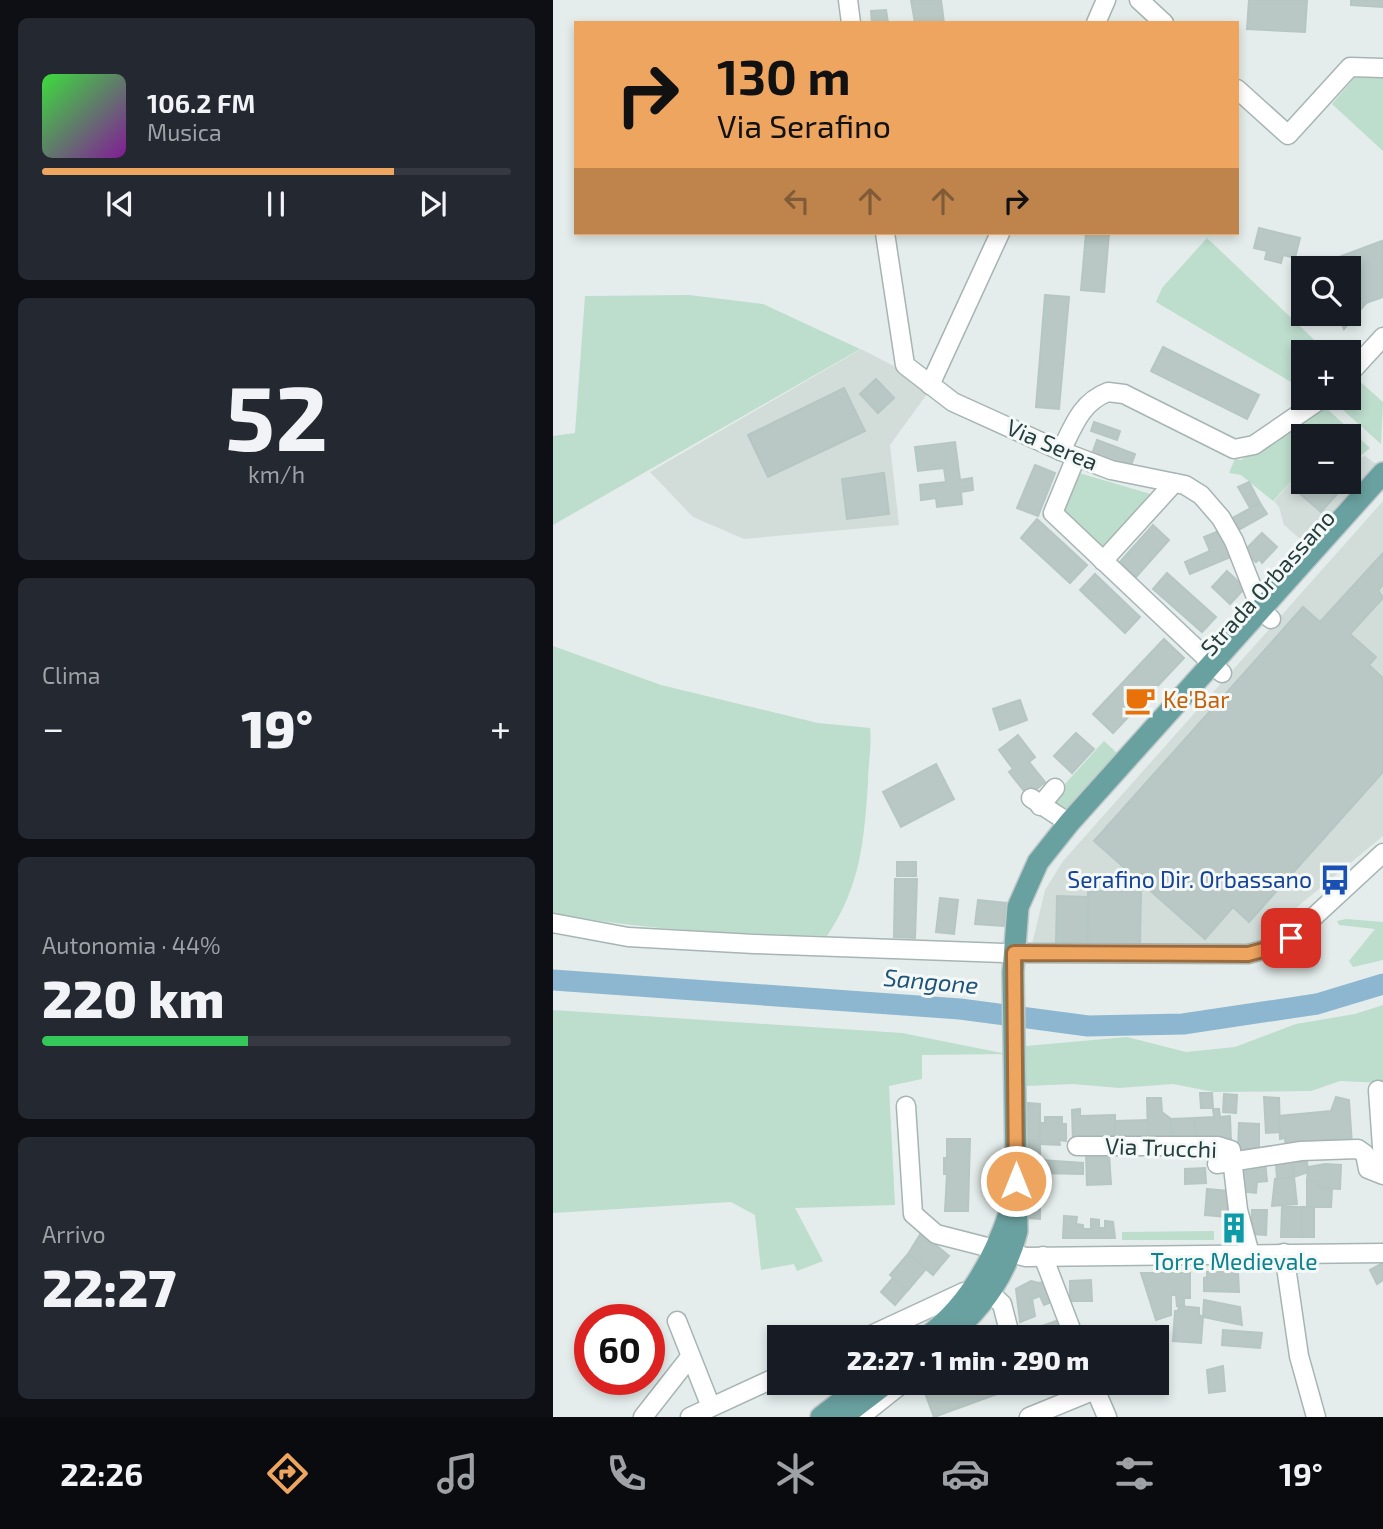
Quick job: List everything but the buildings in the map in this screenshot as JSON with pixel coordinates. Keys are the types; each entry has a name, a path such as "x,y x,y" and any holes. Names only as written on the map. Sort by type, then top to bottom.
{"main road":[{"name":"Strada Orbassano","path":"1015,955 1046,873 1056,858 1217,669 1381,485"},
{"name":"Strada Orbassano","path":"1015,955 1018,907 1029,876 1069,823 1217,669"},
{"path":"958,1325 981,1296 1019,1213 1014,1052 1015,955"},
{"path":"941,1325 981,1296"},
{"path":"821,1417 850,1395"},
{"path":"842,1417 871,1395"}],"street":[{"path":"848,0 851,21"},
{"path":"1097,21 1106,0"},
{"path":"1139,0 1162,21"},
{"path":"1239,91 1288,135 1350,67 1383,68"},
{"name":"Via Serea","path":"885,235 905,365 953,402 1069,454 1111,470 1174,483 1201,495 1221,518 1234,541 1266,614"},
{"path":"930,385 999,235"},
{"path":"1361,361 1383,337"},
{"path":"1217,669 1053,513 1080,413 1088,404 1108,392 1118,392 1226,447 1246,448 1304,410"},
{"path":"1103,561 1174,483"},
{"path":"1055,789 1035,802 1069,823"},
{"path":"553,923 628,937 1015,955 1248,954 1278,946 1291,938 1383,853"},
{"path":"1378,1090 1383,1161"},
{"path":"906,1106 913,1214 936,1234 1003,1252 1043,1256 1383,1253"},
{"name":"Via Trucchi","path":"1077,1146 1217,1146 1231,1150 1225,1164 1250,1254"},
{"name":"Via Trucchi","path":"1225,1164 1301,1151 1358,1149 1365,1153 1368,1169 1383,1175"},
{"path":"1285,1253 1299,1356 1316,1417"},
{"path":"1043,1256 1069,1325"},
{"path":"893,1325 964,1292 1002,1304 1007,1325"},
{"path":"677,1321 711,1407"},
{"path":"643,1417 690,1357"},
{"path":"690,1417 767,1382"},
{"path":"860,1417 888,1395"},
{"path":"1029,1417 1074,1395"},
{"path":"1097,1395 1107,1417"}],"shaded area":[{"path":"861,349 911,375 930,390 890,445 899,525 744,539 693,517 650,472"},
{"path":"1365,456 1376,464 1361,481 1361,457"},
{"path":"1291,482 1291,494 1350,494 1306,544 1284,525 1279,507 1274,501"},
{"path":"1383,501 1383,836 1273,927 1253,948 1032,944 1045,890 1063,861"}],"green space":[{"path":"1356,76 1383,77 1383,151 1332,104"},
{"path":"1207,238 1291,318 1291,326 1300,326 1314,340 1291,340 1291,382 1156,302 1162,288"},
{"path":"689,295 763,304 860,349 553,525 553,436 575,433 585,296"},
{"path":"1361,382 1383,402 1381,444 1343,410 1361,410"},
{"path":"1318,410 1328,410 1344,424 1296,424"},
{"path":"1291,427 1291,481 1273,501 1241,475 1229,473 1235,459 1241,460"},
{"path":"1361,440 1370,448 1361,456"},
{"path":"1079,473 1154,495 1103,551 1061,513"},
{"path":"553,646 661,685 818,723 870,728 866,803 859,862 847,899 827,936 655,927 553,913"},
{"path":"1104,741 1117,753 1062,814 1045,806"},
{"path":"1346,919 1383,922 1383,960 1353,967 1349,961 1375,929 1339,925 1337,921"},
{"path":"1383,1005 1383,1083 1340,1081 1311,1091 1214,1092 1173,1084 1119,1088 1073,1084 1026,1086 1026,1046 1127,1037 1186,1052 1235,1047 1296,1024 1355,1014"},
{"path":"553,1010 902,1033 1007,1054 922,1055 922,1079 889,1086 895,1205 795,1208 823,1261 797,1271 794,1264 761,1270 755,1215 731,1202 553,1213"},
{"path":"1214,1231 1214,1240 1122,1240 1122,1232"}],"waterway":[{"name":"Sangone","path":"553,980 960,1009 1088,1026 1183,1024 1317,1004 1383,984"}],"place":[{"name":"Ke'Bar","path":"1140,700"},
{"name":"Serafino Dir. Orbassano","path":"1335,880"},
{"name":"Torre Medievale","path":"1234,1228"}],"route":[{"path":"1016,1181 1014,953 1156,956 1248,954 1278,946 1291,938"}]}
